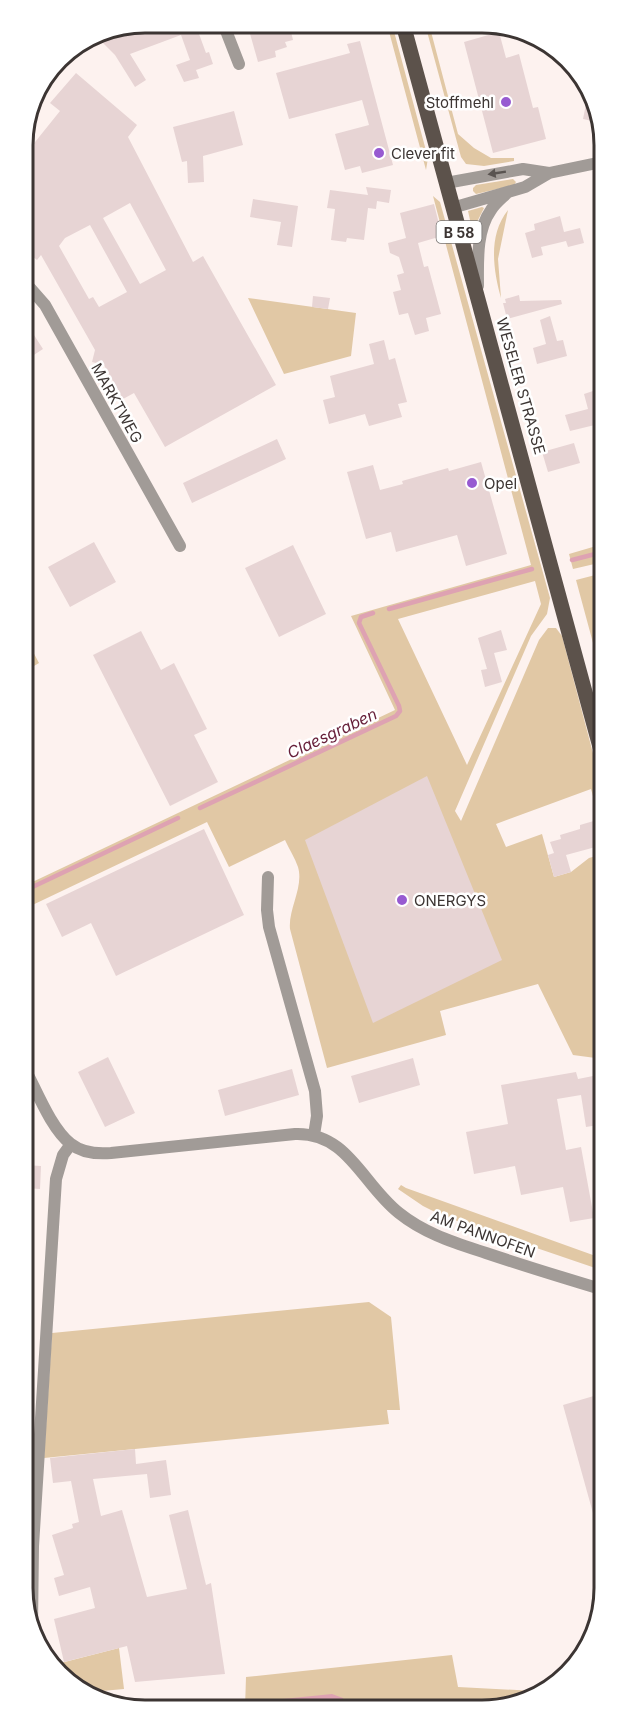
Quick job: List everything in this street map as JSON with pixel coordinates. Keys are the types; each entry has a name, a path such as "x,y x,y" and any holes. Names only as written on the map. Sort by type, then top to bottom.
{"main road":[{"name":"WESELER STRASSE","path":"405,33 594,725"}],"street":[{"path":"227,33 239,64"},
{"path":"446,183 523,169 549,172 594,164"},
{"path":"452,207 525,187 549,172"},
{"path":"478,300 478,269 482,233 490,211 507,192"},
{"name":"MARKTWEG","path":"33,291 45,305 180,546"},
{"path":"268,877 268,927 315,1091 317,1116 314,1135"},
{"path":"33,1084 49,1115 71,1144 63,1155 56,1179 33,1546"},
{"name":"AM PANNOFEN","path":"71,1144 99,1154 295,1134 314,1135 336,1145 399,1214 432,1233 594,1287"}],"shaded area":[{"path":"389,33 394,33 428,158 426,170"},
{"path":"427,33 431,33 458,134 474,148 491,158 514,158 514,161 484,166 466,164 461,157"},
{"path":"513,179 516,182 514,185 476,194 473,191 476,185"},
{"path":"433,196 440,202 550,598 547,614 531,636 455,811 461,821 539,640 548,628 556,628 562,636 594,757 594,800 591,789 496,824 506,847 542,834 554,877 571,872 594,857 594,1058 573,1055 538,984 440,1011 446,1035 327,1068 290,929 299,875 297,864 285,840 229,867 207,822 33,905 33,882 395,710 351,616 531,565","holes":["535,581 541,604 467,765 398,619"]},
{"path":"484,208 472,229 468,211"},
{"path":"508,210 498,259 501,298 494,264 494,252 497,230"},
{"path":"248,298 356,313 351,356 284,374"},
{"path":"594,547 594,564 573,569 569,554"},
{"path":"594,575 594,647 576,580"},
{"path":"33,652 39,663 33,667"},
{"path":"401,1185 594,1255 594,1268 443,1216 398,1189"},
{"path":"369,1302 391,1317 400,1410 387,1410 389,1424 44,1458 52,1333"},
{"path":"119,1648 124,1689 102,1691 77,1677 62,1663"},
{"path":"452,1655 458,1687 526,1691 504,1698 482,1700 245,1700 246,1677"},
{"path":"332,1694 344,1700 273,1700"}],"building":[{"path":"138,33 199,33 213,64 196,70 199,78 184,82 176,65 190,60 181,35 130,54 146,80 135,87 115,55 102,42"},
{"path":"250,33 291,33 293,40 285,42 287,47 275,51 276,57 258,62"},
{"path":"493,34 500,34 506,58 519,54 533,108 538,107 546,139 493,153 464,42"},
{"path":"360,41 393,165 362,173 360,166 345,170 335,134 369,125 362,100 289,119 276,73 350,53 347,44"},
{"path":"76,73 137,125 128,137 193,262 203,256 276,385 165,447 134,393 123,399 104,365 92,362 95,350 41,255 37,260 33,257 33,145 60,111 50,103","holes":["130,203 166,270 140,284 103,218","90,225 127,292 99,307 93,297 89,299 59,246 65,238"]},
{"path":"586,105 591,121 583,119"},
{"path":"234,111 243,145 203,156 204,182 188,183 187,161 182,162 173,127"},
{"path":"366,187 391,190 389,203 377,201 376,209 368,208 364,240 347,238 346,242 331,240 335,209 327,208 330,190 368,195"},
{"path":"253,199 298,206 292,247 277,245 281,222 250,217"},
{"path":"434,204 442,236 418,243 424,267 428,266 441,314 426,318 429,331 415,335 408,313 399,315 393,292 401,290 397,275 404,273 399,257 390,253 388,243 406,238 400,213"},
{"path":"560,216 564,232 580,228 584,243 568,247 566,241 541,247 543,255 532,258 525,233 535,230 534,224"},
{"path":"519,295 520,301 561,300 562,304 507,319 503,303 506,303 505,299"},
{"path":"313,296 330,298 328,309 312,307"},
{"path":"550,316 557,341 563,340 567,356 537,364 533,348 546,344 540,320"},
{"path":"33,334 43,349 33,356"},
{"path":"384,340 389,360 395,358 407,402 398,404 402,417 369,426 365,414 329,424 323,400 335,397 330,376 374,364 369,344"},
{"path":"594,391 594,425 570,431 565,415 588,409 584,394"},
{"path":"277,439 286,459 192,503 183,483"},
{"path":"574,443 580,463 548,472 542,452"},
{"path":"481,462 507,554 466,566 457,535 396,552 391,532 366,539 347,472 373,465 380,490 448,468 449,471"},
{"path":"94,542 116,582 70,607 48,567"},
{"path":"293,545 326,614 279,637 245,568"},
{"path":"501,630 507,650 494,653 502,682 485,687 481,670 487,669 478,638"},
{"path":"141,631 161,670 174,663 207,729 194,735 218,782 170,806 93,655"},
{"name":"ONERGYS","path":"427,776 502,960 373,1023 305,840"},
{"path":"594,821 594,847 566,855 571,872 554,877 548,855 554,853 550,842 561,839 560,835 580,829 580,825"},
{"path":"204,829 244,915 116,976 91,923 62,937 46,904"},
{"path":"108,1057 135,1113 105,1127 78,1072"},
{"path":"413,1058 420,1085 359,1103 351,1076"},
{"path":"292,1069 299,1095 225,1116 218,1090"},
{"path":"576,1072 578,1079 594,1076 594,1126 586,1127 581,1095 557,1099 566,1150 581,1147 594,1218 570,1222 563,1187 521,1195 515,1166 474,1174 466,1132 508,1124 501,1085"},
{"path":"33,1166 41,1166 40,1189 33,1189"},
{"path":"594,1396 594,1517 563,1405"},
{"path":"135,1449 136,1464 166,1460 171,1495 150,1498 147,1474 93,1479 101,1516 122,1510 147,1597 187,1589 169,1515 188,1510 206,1585 211,1583 225,1674 135,1682 127,1646 64,1662 54,1619 95,1608 90,1587 59,1596 54,1578 64,1575 52,1535 73,1528 72,1524 79,1522 71,1481 53,1483 50,1458"}],"waterway":[{"name":"Claesgraben","path":"572,560 594,554"},
{"name":"Claesgraben","path":"389,609 532,569"},
{"name":"Claesgraben","path":"200,808 396,716 400,711 399,706 359,623 361,617 373,613"},
{"name":"Claesgraben","path":"33,887 178,818"}],"place":[{"name":"Stoffmehl","path":"506,102"},
{"name":"Clever fit","path":"379,153"},
{"name":"Opel","path":"472,483"},
{"name":"ONERGYS","path":"402,900"}]}
